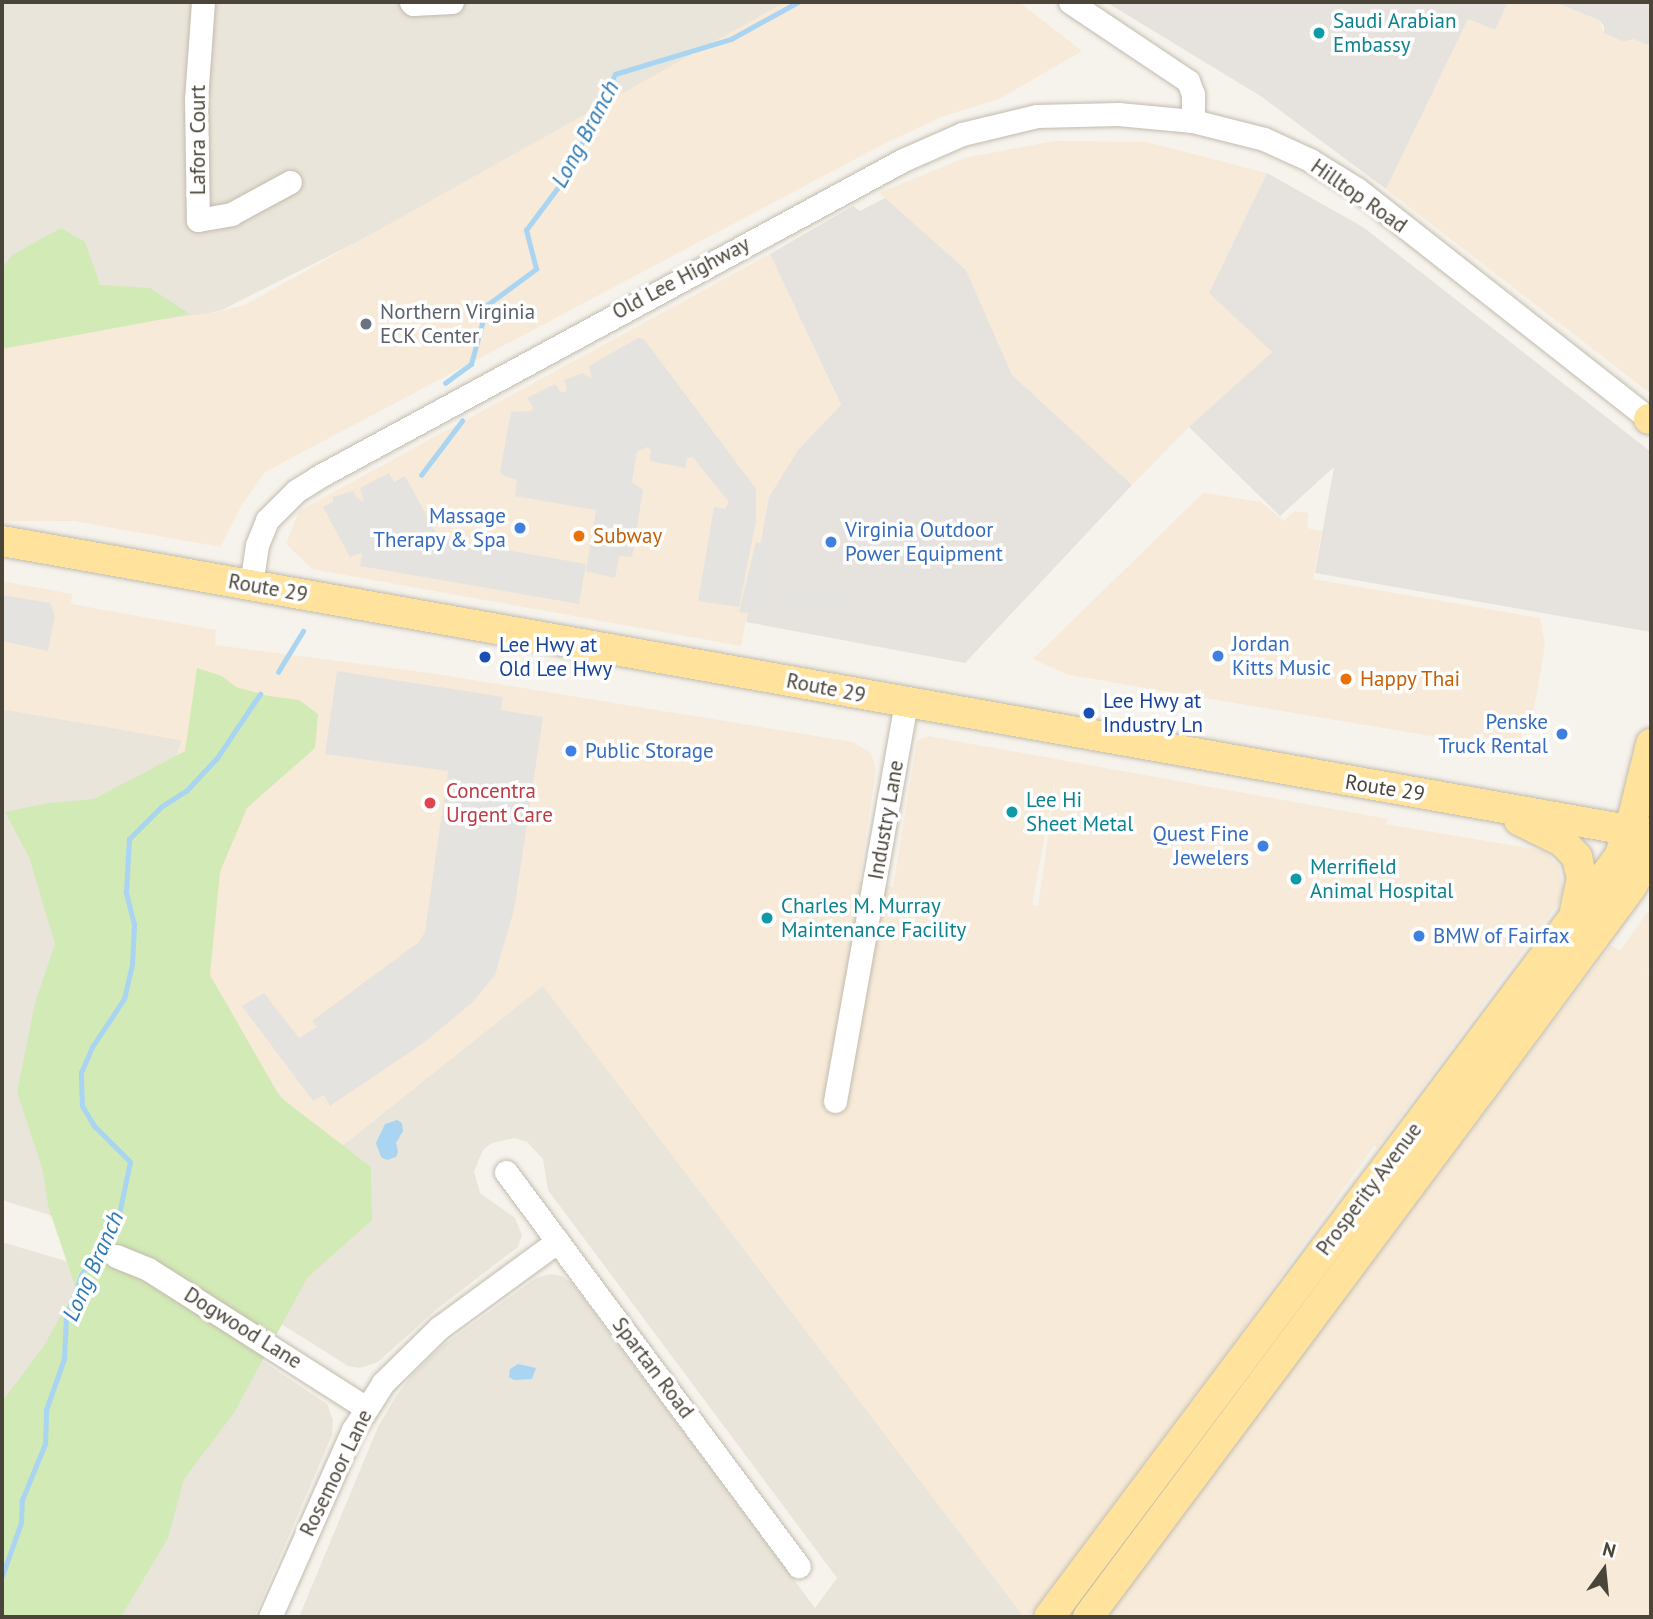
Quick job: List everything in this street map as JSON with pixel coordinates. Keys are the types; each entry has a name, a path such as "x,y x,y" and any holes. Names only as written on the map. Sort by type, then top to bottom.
{"main road":[{"name":"Route 29","path":"2,541 1641,832"},
{"name":"Prosperity Avenue","path":"1049,1617 1566,927 1641,832 1651,744"},
{"path":"1487,805 1551,835 1577,857 1583,878 1581,895 1566,927"},
{"name":"Prosperity Avenue","path":"1088,1617 1614,911 1651,854"}],"street":[{"name":"Lafora Court","path":"204,2 196,99 198,219 231,215 290,182"},
{"path":"411,2 452,2"},
{"path":"1070,2 1188,81 1193,94 1193,121"},
{"name":"Old Lee Highway","path":"251,585 257,545 267,520 296,491 635,302 927,148 961,134 1037,116 1118,114 1193,121"},
{"name":"Hilltop Road","path":"1193,121 1264,139 1331,172 1651,419"},
{"name":"Industry Lane","path":"835,1101 906,703"},
{"name":"Spartan Road","path":"506,1172 799,1566"},
{"name":"Rosemoor Lane","path":"270,1617 337,1463 366,1408 399,1366 439,1328 558,1241"},
{"name":"Dogwood Lane","path":"116,1256 148,1269 366,1408"}],"shaded area":[{"path":"2,2 833,2 222,310 137,332 2,356"},
{"path":"785,2 1019,2 1082,51 999,99 941,117 878,147 265,472 242,505 220,547 74,521 2,521 2,341 217,312 245,305"},
{"path":"1106,2 1508,2 1495,30 1468,19 1386,189 1262,97"},
{"path":"1508,2 1554,2 1599,20 1604,33 1624,42 1633,39 1651,46 1651,394 1386,189 1468,19 1495,30"},
{"path":"1554,2 1651,2 1651,46 1633,39 1624,42 1604,33 1604,26 1599,20"},
{"path":"1054,141 1146,142 1267,173 1209,293 1272,352 1189,427 1132,485 1012,375 966,270 879,193 964,158"},
{"path":"1267,173 1363,227 1651,452 1651,632 1315,573 1334,467 1280,516 1189,427 1272,352 1209,293"},
{"path":"885,198 966,270 1012,375 1132,485 965,663 746,622 769,497 798,450 841,405 770,254 853,206 860,211"},
{"path":"770,254 841,406 798,450 769,497 741,646 312,569 286,544 299,511"},
{"path":"638,338 644,339 756,489 756,521 739,607 698,601 714,507 725,509 729,502 693,457 687,458 685,468 650,461 651,450 647,447 637,452 632,482 643,490 632,557 619,556 615,578 586,571 596,510 515,496 517,480 500,472 511,412 532,411 533,407 527,398 555,384 561,392 565,392 567,389 564,380 583,373 592,379 589,366"},
{"path":"389,473 394,482 405,476 439,538 586,564 579,604 360,566 362,553 350,557 323,507 333,502 333,497 353,491 357,498 364,502 360,488"},
{"path":"1203,493 1261,502 1284,521 1295,511 1308,513 1307,528 1322,531 1313,579 1540,618 1545,645 1532,721 1524,720 1519,751 1069,675 1033,659"},
{"path":"756,542 776,546 764,615 739,612"},
{"path":"2,581 72,594 71,604 216,630 215,645 437,674 853,742 871,753 876,769 859,881 893,887 917,741 928,736 1389,819 1386,824 1534,849 1545,852 1559,867 1563,889 1559,902 1377,1147 1374,1146 1227,1351 1028,1617 1024,1617 543,986 327,1158 130,890 182,740 2,709","holes":["1055,786 1038,907 1032,905"]},
{"path":"788,590 849,601 847,615 786,604"},
{"path":"2,595 50,603 55,616 48,651 2,641"},
{"path":"337,671 503,697 501,710 543,717 514,910 495,975 473,1002 422,1044 330,1106 324,1095 313,1101 242,1006 264,993 299,1038 317,1027 312,1021 419,942 425,932 448,771 325,754"},
{"path":"2,709 182,740 130,890 327,1158 543,985 1024,1617 299,1617 378,1427 396,1396 413,1374 442,1346 536,1278 550,1274 562,1276 572,1283 815,1608 837,1578 548,1190 543,1159 527,1142 515,1138 492,1143 483,1150 474,1171 480,1193 515,1218 522,1235 518,1247 437,1309 378,1362 360,1368 348,1366 169,1253 2,1200"},
{"path":"1651,907 1651,971 1643,967 1651,972 1651,1617 1105,1617 1611,945 1620,951"},
{"path":"2,1242 106,1273 207,1324 327,1404 333,1420 332,1435 254,1617 2,1617"}],"green space":[{"path":"61,228 85,242 100,285 150,288 190,314 2,349 2,269 12,255"},
{"path":"197,668 222,676 236,687 269,696 299,700 318,714 315,748 247,808 220,872 210,975 280,1097 371,1167 372,1220 307,1278 234,1413 184,1479 168,1538 121,1617 2,1617 2,1398 5,1398 43,1347 76,1289 48,1206 43,1171 17,1092 35,1003 55,944 29,857 5,812 48,803 94,799 185,751"}],"water":[{"path":"397,1120 402,1123 403,1131 396,1143 398,1152 396,1157 387,1160 381,1157 376,1143 385,1124"},
{"path":"518,1364 536,1368 532,1379 514,1380 509,1377 510,1369"}],"waterway":[{"name":"Long Branch","path":"445,383 471,364 487,305 536,269 526,230 565,178 615,74 731,39 798,2"},
{"name":"Long Branch","path":"421,475 462,421"},
{"name":"Long Branch","path":"278,672 303,631"},
{"name":"Long Branch","path":"2,1576 21,1523 22,1500 45,1444 46,1410 64,1359 66,1317 81,1276 97,1246 117,1224 130,1162 94,1126 82,1106 81,1073 92,1047 124,999 132,965 134,925 126,892 129,839 161,807 186,791 217,758 260,694"}],"place":[{"name":"Saudi Arabian Embassy","path":"1319,33"},
{"name":"Northern Virginia ECK Center","path":"366,324"},
{"name":"Massage Therapy & Spa","path":"520,528"},
{"name":"Subway","path":"579,536"},
{"name":"Virginia Outdoor Power Equipment","path":"831,542"},
{"name":"Jordan Kitts Music","path":"1218,656"},
{"name":"Lee Hwy at Old Lee Hwy","path":"485,657"},
{"name":"Happy Thai","path":"1346,679"},
{"name":"Lee Hwy at Industry Ln","path":"1089,713"},
{"name":"Penske Truck Rental","path":"1562,734"},
{"name":"Public Storage","path":"571,751"},
{"name":"Concentra Urgent Care","path":"430,803"},
{"name":"Lee Hi Sheet Metal","path":"1012,812"},
{"name":"Quest Fine Jewelers","path":"1263,846"},
{"name":"Merrifield Animal Hospital","path":"1296,879"},
{"name":"Charles M. Murray Maintenance Facility","path":"767,918"},
{"name":"BMW of Fairfax","path":"1419,936"}]}
